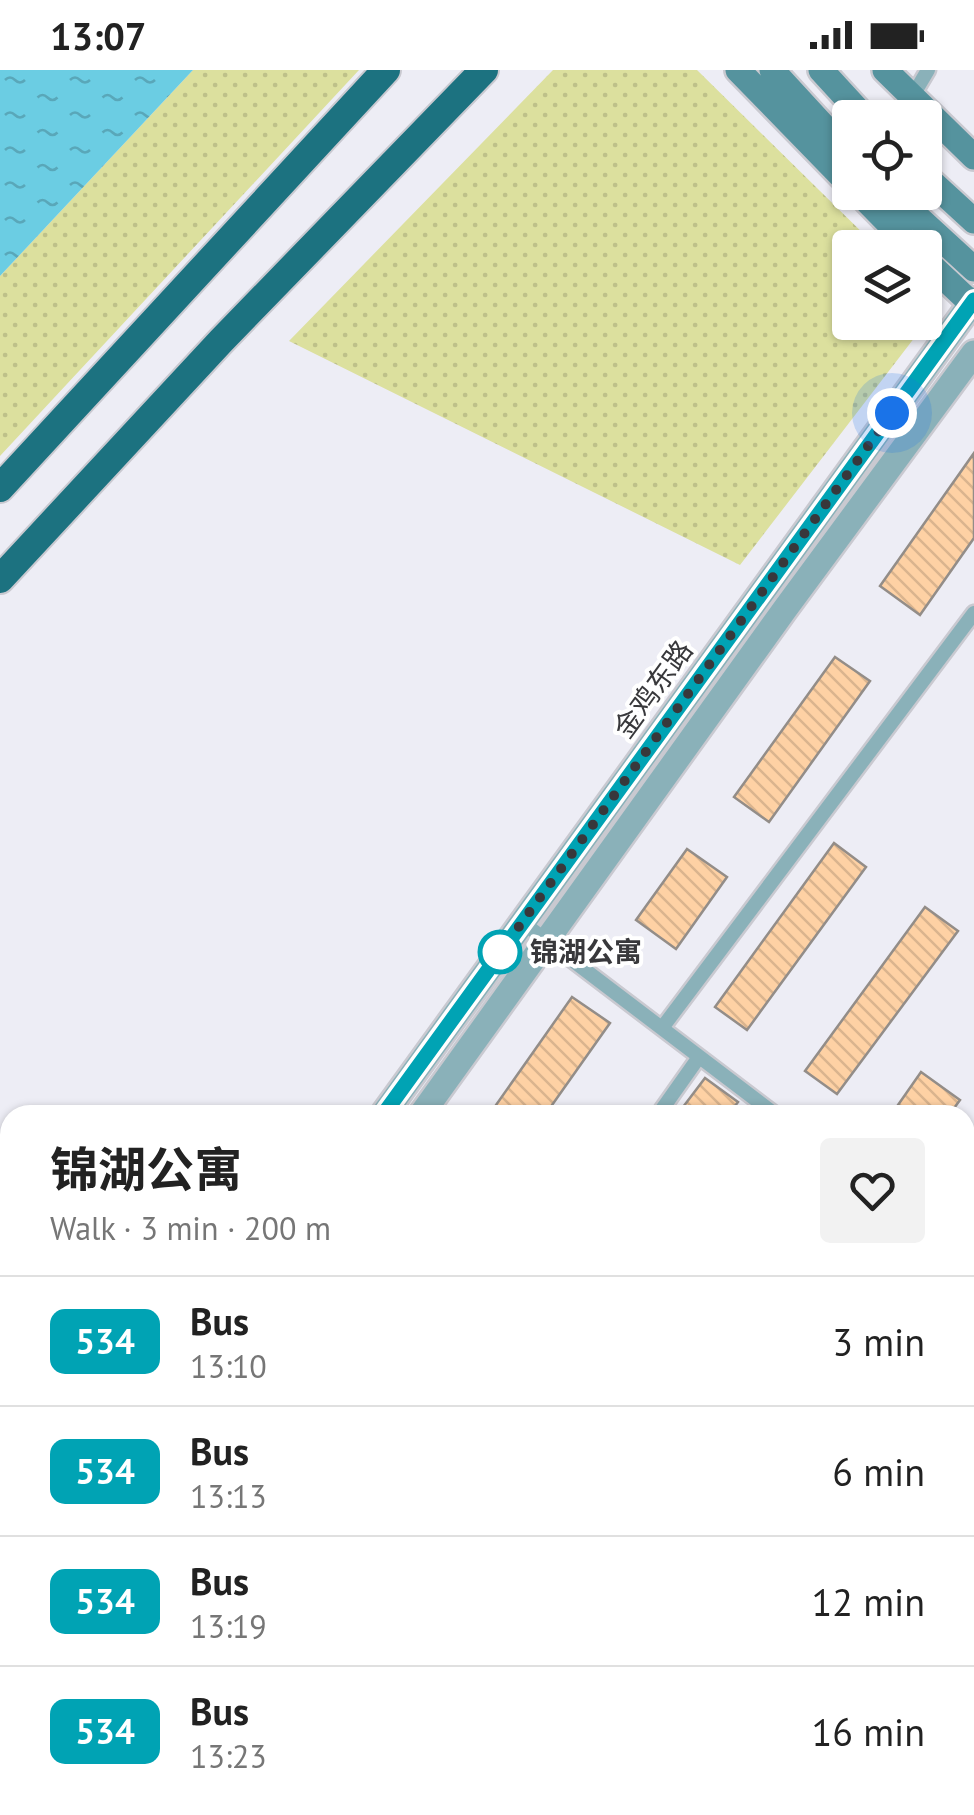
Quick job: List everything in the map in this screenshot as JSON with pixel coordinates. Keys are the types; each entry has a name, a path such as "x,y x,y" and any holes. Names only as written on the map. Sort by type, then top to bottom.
{"highway":[{"path":"0,488 386,70"},
{"path":"0,580 221,341 484,70"}],"main road":[{"path":"738,70 832,167"},
{"path":"772,70 832,135"},
{"path":"821,70 848,100"},
{"path":"886,70 974,157"},
{"path":"942,192 974,222"},
{"path":"876,210 895,230"},
{"path":"910,210 974,269"},
{"path":"942,275 973,303"}],"street":[{"name":"金鸡东路","path":"390,1105 973,303"},
{"path":"429,1105 773,624 974,353"}],"lane":[{"path":"912,96 928,70"},
{"path":"662,1028 974,613"},
{"path":"522,922 763,1105"},
{"path":"665,1105 699,1057"}],"green space":[{"path":"193,70 359,70 0,456 0,276"},
{"path":"553,70 697,70 832,203 832,210 839,210 860,230 832,230 832,340 913,340 740,565 289,341"}],"water":[{"path":"0,70 193,70 0,276"}],"building":[{"path":"974,453 974,538 920,615 880,586"},
{"path":"835,657 870,681 769,822 734,797"},
{"path":"834,843 866,867 747,1030 715,1007"},
{"path":"687,849 727,877 676,949 636,920"},
{"path":"925,907 958,931 837,1094 805,1071"},
{"path":"572,997 610,1023 552,1105 496,1105"},
{"path":"921,1072 960,1100 956,1105 898,1105"},
{"path":"705,1078 738,1102 736,1105 685,1105"}],"bus line":[{"name":"534","path":"390,1105 974,300"}],"place":[{"name":"锦湖公寓","path":"500,952"}],"route":[{"path":"500,952 892,413"}]}
